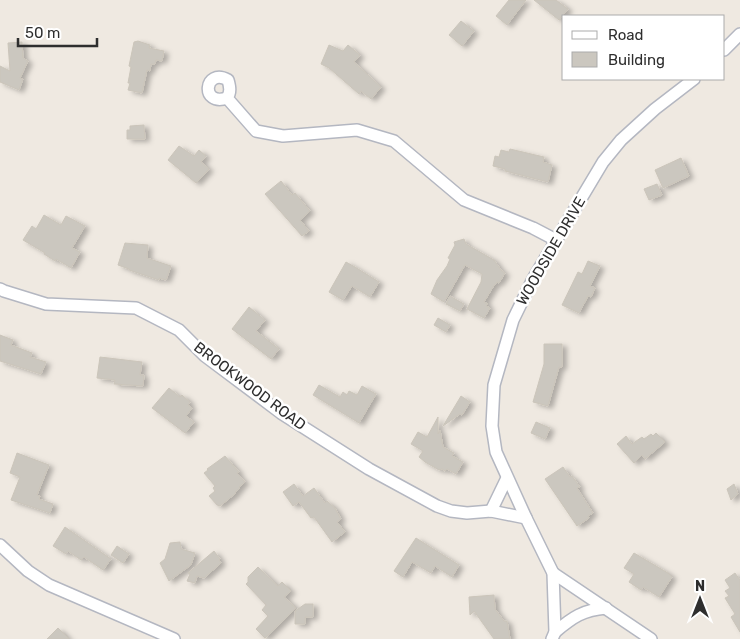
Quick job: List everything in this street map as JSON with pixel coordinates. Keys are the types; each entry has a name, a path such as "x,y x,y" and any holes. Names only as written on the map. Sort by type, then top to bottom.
{"street":[{"path":"725,49 740,34"},
{"name":"WOODSIDE DRIVE","path":"554,635 554,573 496,452 492,426 494,385 513,320 532,279 603,162 621,140 655,108 693,80"},
{"path":"227,98 256,131 283,136 357,130 394,141 464,200 556,240"},
{"name":"BROOKWOOD ROAD","path":"0,289 46,304 136,308 180,330 205,356 281,413 369,469 436,506 451,511 467,513 491,511 526,518"},
{"path":"491,511 507,478"},
{"path":"0,545 28,571 49,585 174,639"},
{"path":"554,573 651,639"},
{"name":"WOODSIDE DRIVE","path":"554,635 573,617 590,610 606,608"}],"building":[{"path":"509,0 526,0 507,25 496,16"},
{"path":"534,0 556,0 568,9 559,20"},
{"path":"461,21 474,31 462,46 449,35"},
{"path":"138,41 150,45 149,48 164,51 162,61 156,60 155,64 151,64 150,71 147,70 142,93 128,90 131,67 129,66 134,42"},
{"path":"22,42 23,58 28,61 20,78 23,79 19,90 0,82 0,66 10,71 8,43"},
{"path":"329,45 343,51 348,45 360,55 354,62 381,87 371,99 361,91 359,94 329,68 321,64"},
{"path":"144,125 145,139 127,139 127,130 130,130 130,126"},
{"path":"179,146 194,156 199,150 206,156 201,162 209,169 196,183 168,160"},
{"path":"510,149 544,157 543,162 552,165 548,182 493,166 495,156 499,157 501,150 509,152"},
{"path":"681,158 689,176 663,188 655,170"},
{"path":"281,181 292,195 295,193 310,211 300,220 309,231 302,236 265,194"},
{"path":"657,184 662,195 649,200 644,189"},
{"path":"44,215 61,225 66,216 85,226 72,248 80,252 71,268 56,259 55,261 23,240 32,226 36,229"},
{"path":"464,239 466,244 494,260 505,273 499,283 497,282 493,287 484,302 490,308 484,318 467,309 481,282 482,274 465,265 444,302 431,294 437,280 447,266 450,259 448,258 455,245 454,242"},
{"path":"125,243 148,245 147,258 171,266 166,280 159,278 159,280 118,265"},
{"path":"588,261 600,266 590,286 595,288 591,297 588,296 579,313 562,305 578,272 582,274"},
{"path":"346,262 379,282 370,297 352,286 343,300 329,292"},
{"path":"450,296 464,304 460,311 446,304"},
{"path":"249,307 265,320 256,331 279,349 271,359 232,329"},
{"path":"438,318 450,325 446,332 434,325"},
{"path":"0,335 13,340 11,345 32,353 30,357 46,362 41,374 0,361"},
{"path":"544,344 562,344 562,367 559,367 548,406 533,402 544,364"},
{"path":"100,357 142,362 140,375 144,375 143,386 114,384 115,380 97,378"},
{"path":"319,385 340,397 343,392 347,395 349,391 357,395 362,386 376,394 359,423 313,395"},
{"path":"169,388 190,402 188,405 192,408 186,416 194,422 185,433 152,408"},
{"path":"461,396 470,402 462,415 460,414 443,426"},
{"path":"438,417 438,434 440,430 443,447 454,453 452,456 463,462 456,474 447,469 445,471 439,470 425,462 419,457 423,451 411,444 418,432 427,437"},
{"path":"536,422 550,428 545,439 531,433"},
{"path":"656,433 665,442 645,459 642,455 634,463 617,444 626,436 632,444 642,437 644,439"},
{"path":"17,453 49,465 37,495 40,496 39,499 53,504 50,513 11,500 20,477 10,473"},
{"path":"225,456 245,482 236,493 220,506 209,496 215,491 213,488 215,486 204,473"},
{"path":"563,467 580,487 577,488 593,513 577,526 545,479"},
{"path":"294,484 303,496 314,488 325,503 327,501 335,508 341,519 337,522 345,532 332,542 314,517 311,518 299,502 293,506 283,492"},
{"path":"734,484 738,494 731,500 727,489"},
{"path":"65,527 111,559 103,570 84,557 81,560 68,551 66,554 53,546"},
{"path":"416,538 459,565 452,577 435,566 431,573 412,562 403,577 394,571"},
{"path":"180,542 181,549 195,553 191,565 169,581 160,563 165,559 170,543"},
{"path":"117,546 129,554 123,563 111,555"},
{"path":"214,551 221,563 204,578 197,576 195,583 187,581 190,574 188,573"},
{"path":"634,553 672,577 659,597 643,587 641,590 629,582 634,574 624,568"},
{"path":"258,567 278,586 282,582 291,591 284,597 296,608 265,638 256,629 268,616 262,610 266,605 246,584 248,577"},
{"path":"735,573 740,580 740,632 731,617 735,614 725,598 729,596 725,591 730,588 725,580"},
{"path":"494,595 495,609 504,621 507,621 510,639 494,639 474,611 470,615 469,597"},
{"path":"305,604 313,604 313,617 305,617 305,624 295,624 295,611"},
{"path":"58,628 69,639 47,639"}]}
